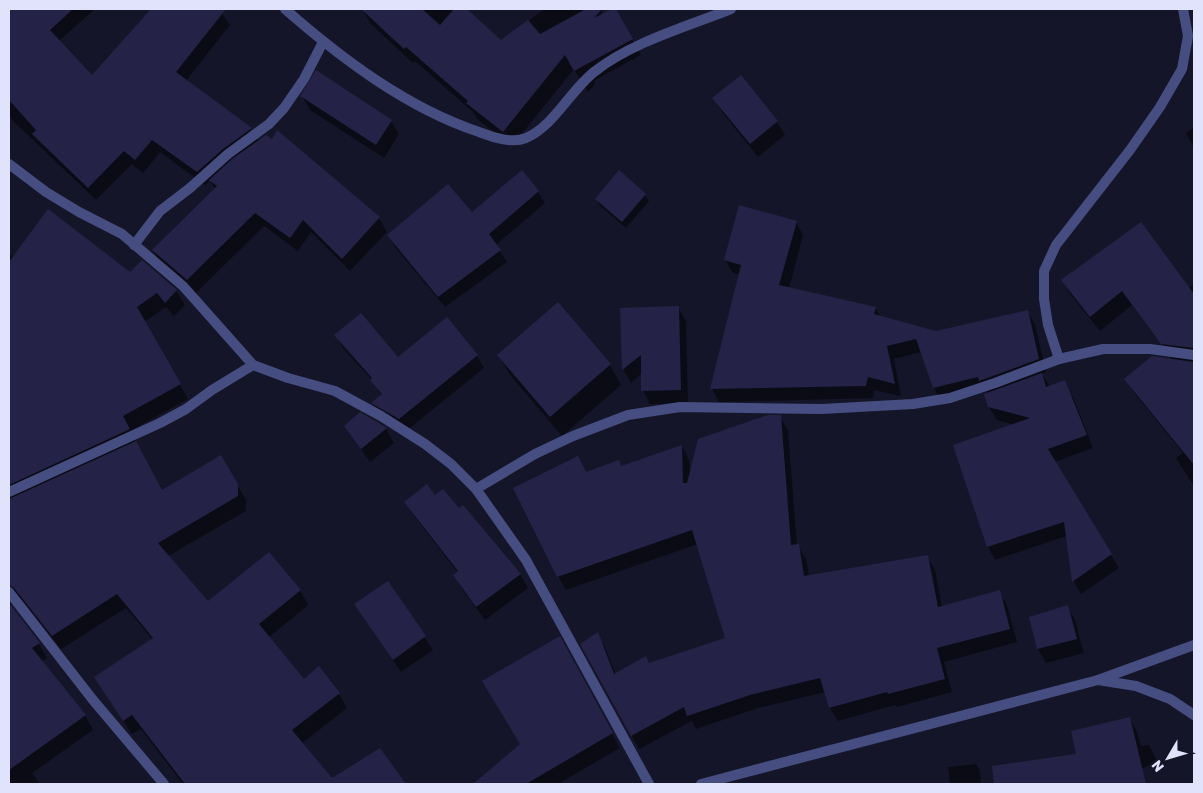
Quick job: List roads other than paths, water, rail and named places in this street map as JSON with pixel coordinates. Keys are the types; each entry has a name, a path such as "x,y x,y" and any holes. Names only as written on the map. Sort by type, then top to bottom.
{"street":[{"path":"285,9 323,42 403,98 442,118 493,137 512,141 525,139 545,126 572,94 593,73 609,62 629,50 731,9"},
{"path":"1059,359 1048,325 1044,299 1044,271 1056,245 1130,150 1160,107 1182,69 1188,36 1183,9"},
{"path":"134,245 160,211 190,188 228,154 269,124 284,108 304,79 323,42"},
{"path":"9,164 46,192 79,212 112,228 134,245 183,286 253,365 288,378 335,391 381,416 425,444 451,464 476,489 526,560 649,784"},
{"path":"476,489 535,454 573,436 628,415 680,407 822,410 913,404 950,398 1059,359 1103,349 1150,348 1194,355"},
{"path":"9,492 160,423 186,409 212,390 253,365"},
{"path":"9,592 93,700 164,784"},
{"path":"701,784 1098,680 1194,645"},
{"path":"1098,680 1136,686 1170,699 1194,716"}]}
